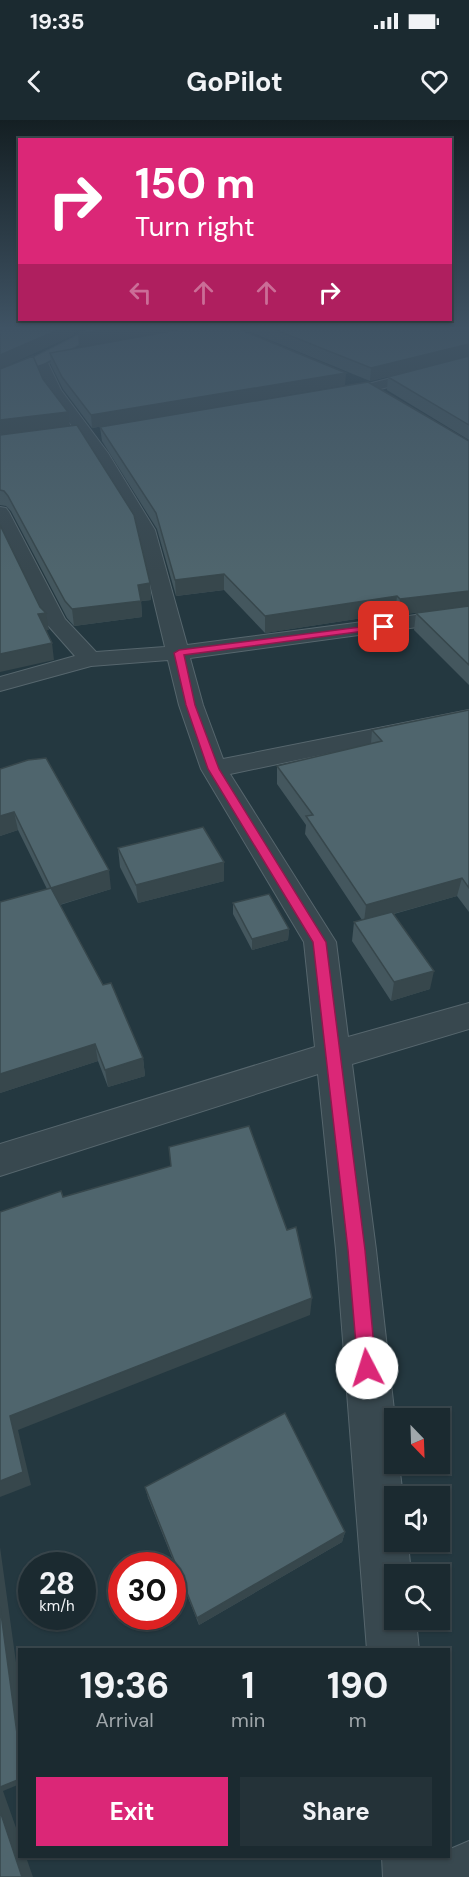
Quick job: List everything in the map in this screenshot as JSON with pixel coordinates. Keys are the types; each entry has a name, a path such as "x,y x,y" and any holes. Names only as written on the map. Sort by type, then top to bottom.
{"street":[{"path":"66,408 100,453 146,530 179,653 190,705 214,769 320,942 331,1056 356,1250 393,1648"},
{"path":"3,524 56,621 90,659"},
{"path":"0,684 90,659 179,653 469,614"},
{"path":"214,769 469,717"},
{"path":"0,1160 331,1056 469,1016"},
{"path":"412,1858 414,1877"},
{"path":"459,1877 469,1871"}],"building":[{"path":"0,408 65,408 68,412 0,420"},
{"path":"86,408 134,408 91,415"},
{"path":"213,408 412,408 469,441 469,591 400,599 397,596 265,616 224,574 175,580 156,513 100,427"},
{"path":"440,408 469,408 469,425"},
{"path":"77,425 134,515 150,583 138,585 141,601 72,609 65,601 8,496 0,490 0,435"},
{"path":"0,525 40,607 46,613 38,614 52,643 0,654"},
{"path":"469,606 469,665 416,613"},
{"path":"469,710 469,888 462,878 366,905 306,816 313,815 277,766 382,741 372,730"},
{"path":"46,758 109,870 51,888 14,812 0,816 0,769 28,760"},
{"path":"203,827 224,862 136,885 118,848"},
{"path":"51,888 103,985 111,983 143,1058 105,1070 95,1044 0,1074 0,902"},
{"path":"269,894 289,929 252,939 233,903"},
{"path":"392,912 434,971 394,982 354,922"},
{"path":"249,1126 287,1230 296,1227 312,1298 10,1416 23,1472 0,1481 0,1212 61,1191 63,1197 171,1166 169,1147"},
{"path":"285,1413 345,1532 197,1618 186,1590 186,1552 171,1552 145,1487"},
{"path":"0,1606 18,1741 18,1780 0,1787"},
{"path":"0,1811 22,1877 0,1877"}],"route":[{"path":"367,1368 356,1250 331,1056 320,942 214,769 190,705 179,653 384,627"}]}
